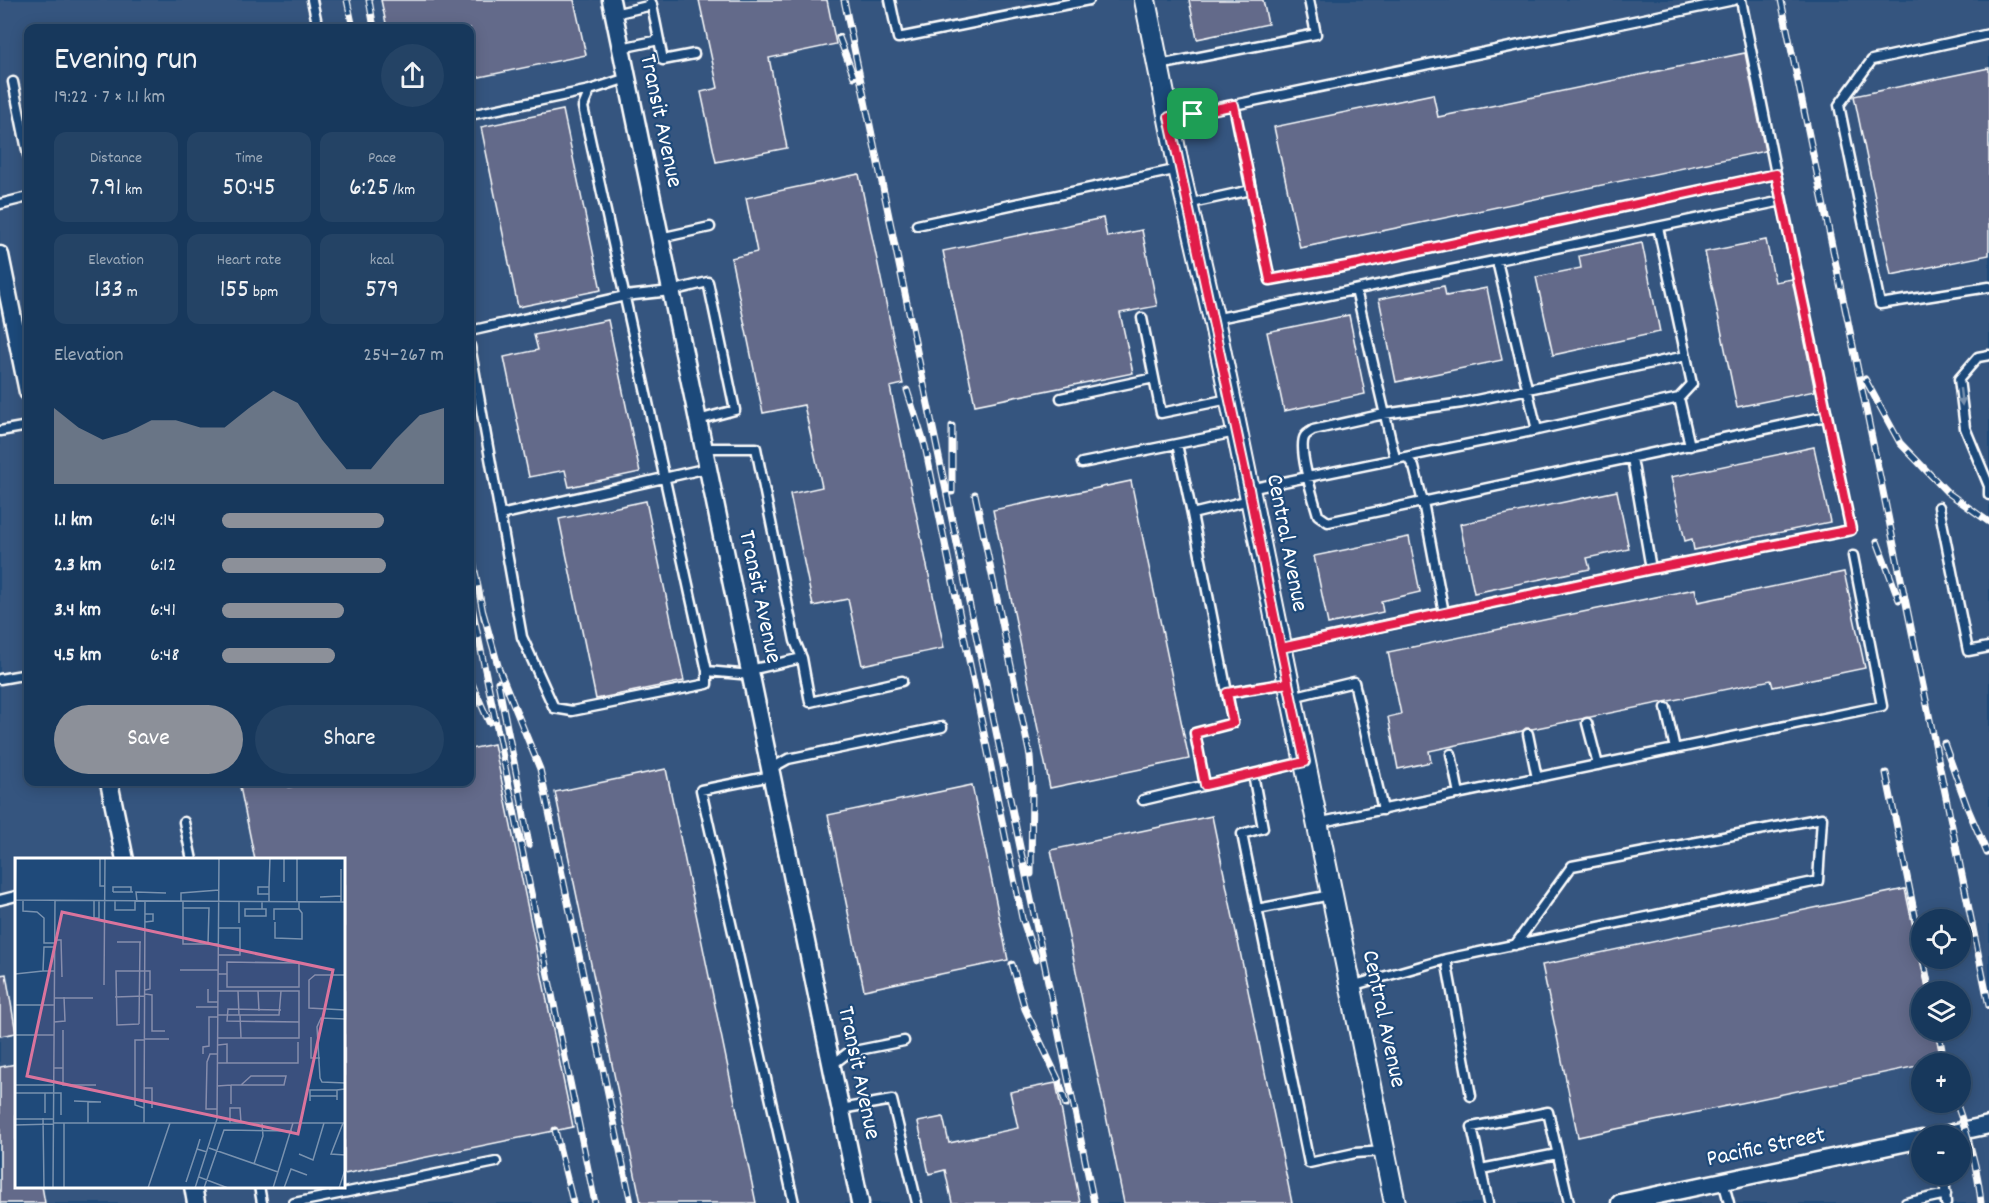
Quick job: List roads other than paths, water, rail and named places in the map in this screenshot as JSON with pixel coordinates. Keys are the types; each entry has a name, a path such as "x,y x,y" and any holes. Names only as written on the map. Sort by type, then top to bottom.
{"street":[{"name":"Central Avenue","path":"1146,0 1179,169 1214,320 1395,1203"},
{"name":"Transit Avenue","path":"613,7 860,1203"},
{"path":"0,255 23,342"},
{"path":"113,786 125,858"},
{"path":"1971,1129 1989,1125"},
{"name":"Pacific Street","path":"1620,1203 1911,1141"},
{"path":"193,1188 196,1203"}],"lane":[{"path":"312,0 317,24"},
{"path":"890,0 898,38 1089,0"},
{"path":"1158,65 1316,34 1309,0"},
{"path":"1169,117 1734,0"},
{"path":"1281,648 1651,569 1851,530 1741,0"},
{"path":"613,7 651,2 663,60 694,54"},
{"path":"1989,34 1872,60 1839,105 1880,304 1989,286"},
{"path":"621,48 659,40"},
{"path":"474,114 590,90 627,78"},
{"path":"13,82 24,136"},
{"path":"474,369 522,637 554,708 572,711 707,684 707,671 584,106 590,90"},
{"path":"1234,105 1270,280 1358,264 1776,174"},
{"path":"917,225 1179,169"},
{"path":"1187,204 1251,190"},
{"path":"0,204 24,198"},
{"path":"1214,320 1782,201"},
{"path":"660,238 710,226"},
{"path":"1192,514 1308,476 1537,430 1679,398 1692,384 1658,227"},
{"path":"1497,261 1537,430"},
{"path":"474,330 625,296 671,291 708,282 735,410 698,420"},
{"path":"1356,290 1395,458"},
{"path":"1142,318 1161,412 1230,399"},
{"path":"1686,356 1462,403 1384,414 1313,430 1305,436 1302,443 1318,515 1328,522 1827,416"},
{"path":"1989,356 1978,357 1959,379 1965,428 1989,486 1989,495"},
{"path":"1061,398 1154,378"},
{"path":"1679,398 1690,446"},
{"path":"0,431 24,427"},
{"path":"1082,463 1237,432"},
{"path":"1177,444 1233,723 1195,733 1205,785"},
{"path":"704,448 756,448 810,702 902,681"},
{"path":"1407,457 1414,467 1423,502 1444,613"},
{"path":"1632,458 1651,569"},
{"path":"500,515 708,468"},
{"path":"1939,507 1968,651 1989,647"},
{"path":"1317,823 1882,706 1854,556"},
{"path":"707,671 750,673 802,658"},
{"path":"0,679 24,675"},
{"path":"1227,693 1290,690 1354,682 1383,810"},
{"path":"1666,708 1675,749"},
{"path":"1587,723 1598,765"},
{"path":"794,1203 701,790 771,772 788,759 942,727"},
{"path":"1528,734 1537,778"},
{"path":"1451,754 1459,794"},
{"path":"1143,800 1305,762"},
{"path":"1252,774 1263,828 1242,834 1308,1163 1355,1153 1385,1151"},
{"path":"1351,986 1446,959 1515,945 1818,881 1822,818 1572,866 1515,945"},
{"path":"184,822 192,858"},
{"path":"1257,909 1332,895"},
{"path":"0,900 15,896"},
{"path":"1446,959 1471,1096"},
{"path":"832,1065 849,1052 904,1041"},
{"path":"841,1110 892,1100 917,1203"},
{"path":"1488,1203 1472,1127 1548,1112 1569,1203"},
{"path":"1481,1168 1557,1154"},
{"path":"294,1203 496,1162"},
{"path":"1723,1181 1728,1203"},
{"path":"259,1188 262,1203"},
{"path":"1906,1203 1946,1199"}],"railway":[{"path":"347,0 352,24"},
{"path":"369,0 373,24"},
{"path":"844,0 1094,1203"},
{"path":"1781,0 1846,313"},
{"path":"839,37 854,77"},
{"path":"1845,307 1989,1006"},
{"path":"1865,379 1900,443 1947,492 1989,522"},
{"path":"907,390 925,446 1022,918 1036,960"},
{"path":"952,426 952,492"},
{"path":"975,494 1030,756 1031,874"},
{"path":"1877,541 1899,600"},
{"path":"474,566 484,618"},
{"path":"483,612 499,669 540,769 631,1203"},
{"path":"474,616 595,1203"},
{"path":"498,682 529,845"},
{"path":"474,688 489,722"},
{"path":"1944,743 1987,853"},
{"path":"1886,773 1914,909"},
{"path":"1012,964 1025,1009 1059,1081 1066,1105"},
{"path":"1925,969 1928,981"},
{"path":"1940,1041 1943,1053"},
{"path":"1960,1113 1978,1177 1981,1203"},
{"path":"555,1130 573,1203"}]}
